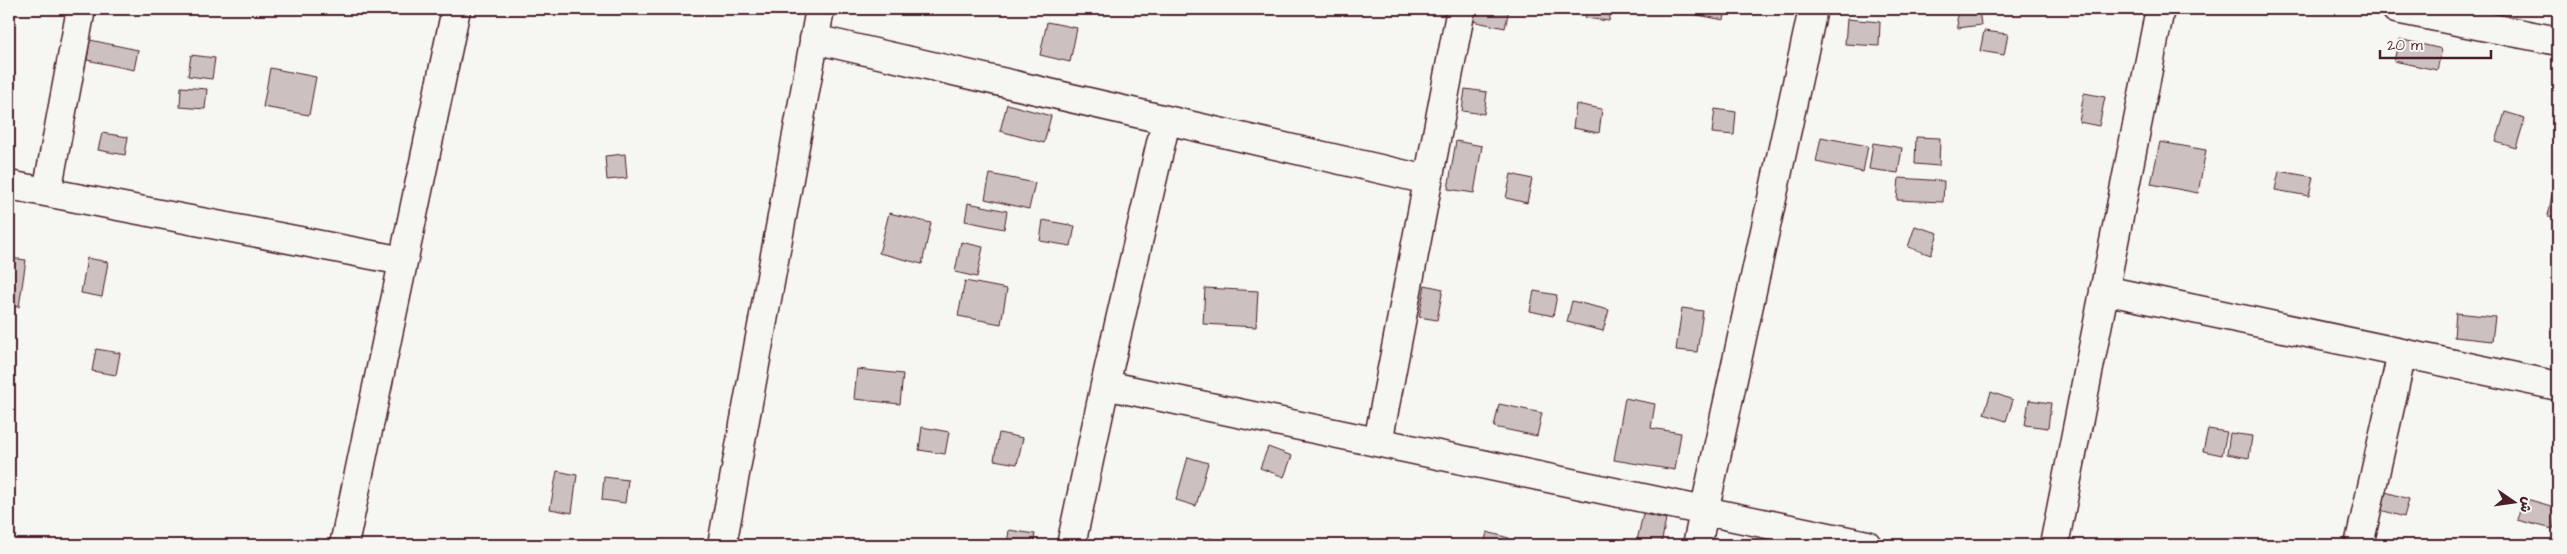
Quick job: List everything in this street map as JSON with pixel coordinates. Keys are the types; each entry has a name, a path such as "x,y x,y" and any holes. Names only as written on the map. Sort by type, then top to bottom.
{"street":[{"path":"46,192 81,9"},
{"path":"344,545 456,9"},
{"path":"722,545 820,9"},
{"path":"1378,442 1461,9"},
{"path":"1697,545 1813,9"},
{"path":"2054,545 2160,9"},
{"path":"2396,9 2558,41"},
{"path":"814,39 1428,180"},
{"path":"1072,545 1105,385 1166,120"},
{"path":"9,185 404,261"},
{"path":"2104,290 2558,386"},
{"path":"2359,545 2402,353"},
{"path":"1105,385 1867,545"}],"building":[{"path":"1474,9 1509,9 1505,28 1472,21"},
{"path":"1587,9 1611,9 1609,21 1585,18"},
{"path":"1666,9 1726,9 1724,20"},
{"path":"1956,9 1979,9 1981,25 1958,28"},
{"path":"1847,19 1880,22 1879,46 1845,44"},
{"path":"1047,22 1077,28 1070,62 1040,55"},
{"path":"1984,31 2008,34 2004,55 1980,51"},
{"path":"2399,39 2442,49 2437,70 2394,61"},
{"path":"90,40 138,50 134,70 87,60"},
{"path":"191,55 215,58 212,79 188,76"},
{"path":"270,68 316,77 309,115 263,107"},
{"path":"181,87 207,89 205,109 180,107"},
{"path":"1465,89 1487,92 1484,114 1462,111"},
{"path":"2084,93 2105,97 2099,126 2079,122"},
{"path":"1007,104 1051,116 1044,143 1000,131"},
{"path":"1576,104 1602,109 1599,133 1573,128"},
{"path":"1715,109 1736,112 1734,135 1712,133"},
{"path":"2505,112 2525,118 2516,148 2496,142"},
{"path":"102,133 128,137 125,155 98,150"},
{"path":"1821,137 1868,146 1863,172 1816,162"},
{"path":"1916,137 1940,138 1939,166 1915,164"},
{"path":"1456,141 1482,146 1474,193 1448,189"},
{"path":"2160,142 2206,150 2198,193 2151,184"},
{"path":"1873,143 1902,148 1898,173 1869,169"},
{"path":"625,154 627,178 607,180 605,156"},
{"path":"2279,171 2313,177 2309,196 2275,190"},
{"path":"990,174 1035,183 1029,209 985,199"},
{"path":"1511,174 1532,179 1527,203 1506,198"},
{"path":"1899,178 1944,181 1943,202 1897,200"},
{"path":"2552,195 2558,196 2558,217 2548,216"},
{"path":"968,203 1007,211 1004,229 965,221"},
{"path":"889,213 931,223 922,264 879,253"},
{"path":"1043,220 1075,226 1071,246 1040,241"},
{"path":"1915,226 1938,233 1931,255 1908,247"},
{"path":"961,242 983,247 977,277 955,272"},
{"path":"9,258 26,260 19,307 9,305"},
{"path":"87,258 108,262 102,297 81,293"},
{"path":"965,281 1007,289 1001,324 958,316"},
{"path":"1425,285 1443,289 1437,320 1419,317"},
{"path":"1205,288 1258,291 1256,327 1203,324"},
{"path":"1534,291 1557,295 1553,316 1530,311"},
{"path":"1572,301 1609,310 1603,331 1567,322"},
{"path":"1682,308 1703,311 1697,352 1676,350"},
{"path":"2456,313 2495,317 2492,341 2454,337"},
{"path":"96,349 120,353 116,375 92,371"},
{"path":"857,369 903,374 900,404 854,399"},
{"path":"1991,392 2013,400 2006,421 1984,414"},
{"path":"1625,398 1655,404 1651,428 1681,433 1675,470 1614,460"},
{"path":"2029,400 2051,403 2048,428 2025,425"},
{"path":"1499,404 1542,413 1537,436 1494,427"},
{"path":"922,427 949,432 945,454 919,450"},
{"path":"2208,429 2227,432 2222,455 2203,451"},
{"path":"999,433 1023,438 1017,464 994,460"},
{"path":"2230,433 2252,436 2249,458 2227,454"},
{"path":"1268,447 1292,456 1284,477 1260,468"},
{"path":"1188,457 1208,463 1196,506 1176,500"},
{"path":"557,471 577,475 572,513 550,509"},
{"path":"604,477 628,480 625,503 602,500"},
{"path":"2379,490 2409,499 2404,517 2374,508"},
{"path":"2523,498 2558,508 2553,529 2517,520"},
{"path":"1643,514 1666,519 1661,545 1636,545"},
{"path":"1009,530 1035,534 1033,545 1007,545"},
{"path":"1487,532 1509,538 1508,545 1484,545"},
{"path":"1209,538 1241,545 1208,545"},
{"path":"825,540 844,544 824,545"}]}
